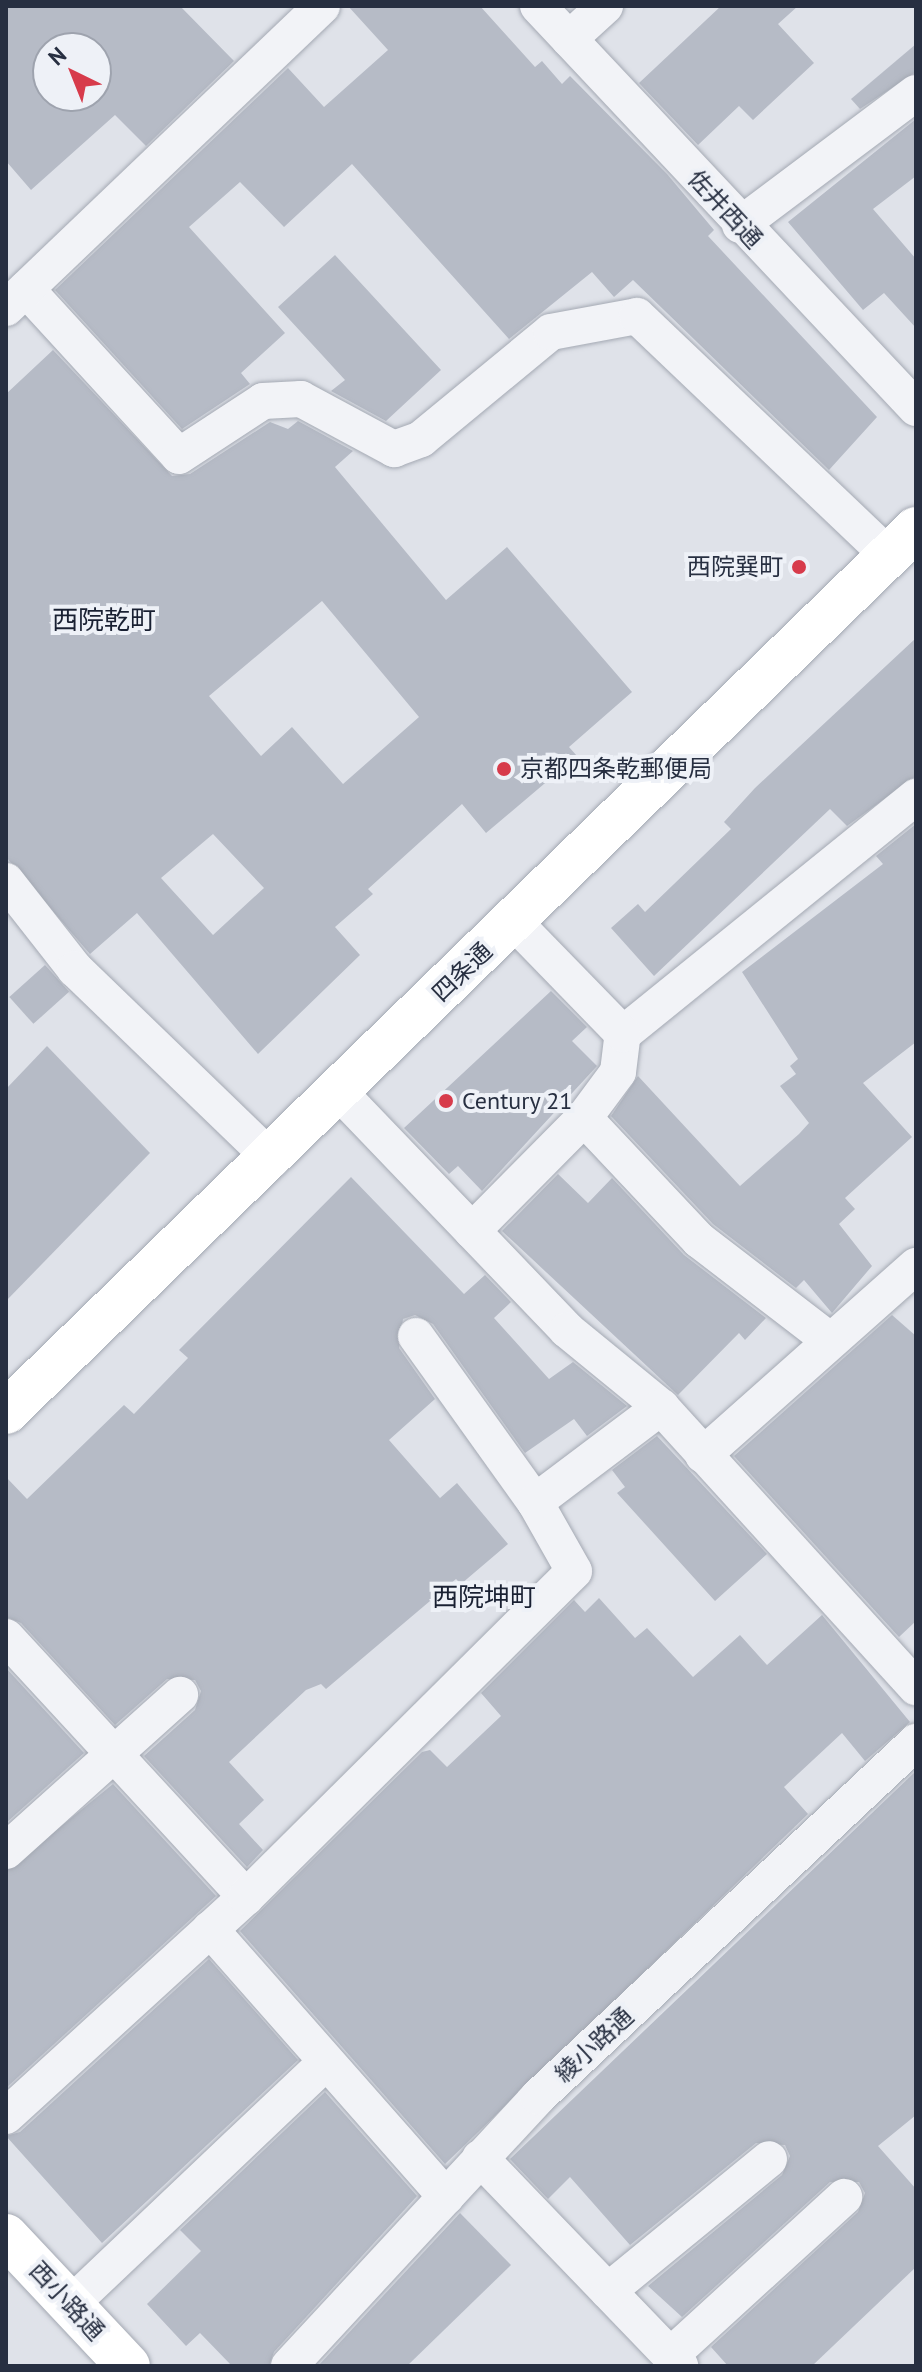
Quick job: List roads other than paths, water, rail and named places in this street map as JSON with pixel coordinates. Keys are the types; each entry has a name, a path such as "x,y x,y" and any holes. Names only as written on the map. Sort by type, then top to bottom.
{"main road":[{"name":"四条通","path":"6,1412 272,1159 902,542"},
{"name":"西小路通","path":"6,2236 128,2366"}],"street":[{"path":"322,6 16,298 179,456 263,401 301,399 394,449 421,439 551,332 637,316 902,542"},
{"name":"佐井西通","path":"538,6 740,225 916,408"},
{"path":"569,39 605,6"},
{"path":"740,225 916,93"},
{"path":"472,1231 584,1118 618,1072 623,1034 916,797"},
{"path":"6,881 75,969 272,1159"},
{"path":"514,922 623,1034"},
{"path":"339,1092 567,1330 661,1407 916,1687"},
{"path":"584,1118 699,1240 828,1339"},
{"path":"703,1455 819,1356 828,1339 916,1266"},
{"path":"6,2116 246,1897 574,1571 535,1502 416,1336"},
{"path":"535,1502 661,1407"},
{"path":"6,1637 246,1897"},
{"path":"6,1851 180,1695"},
{"name":"綾小路通","path":"289,2366 480,2158 916,1742"},
{"path":"210,1929 446,2197"},
{"path":"70,2305 325,2063"},
{"path":"480,2158 675,2361 844,2197"},
{"path":"608,2291 769,2159"}],"place":[{"name":"西院巽町","path":"799,567"},
{"name":"京都四条乾郵便局","path":"504,769"},
{"name":"Century 21","path":"446,1101"}],"district":[{"name":"西院乾町","path":"104,620"},
{"name":"西院坤町","path":"484,1597"}]}
